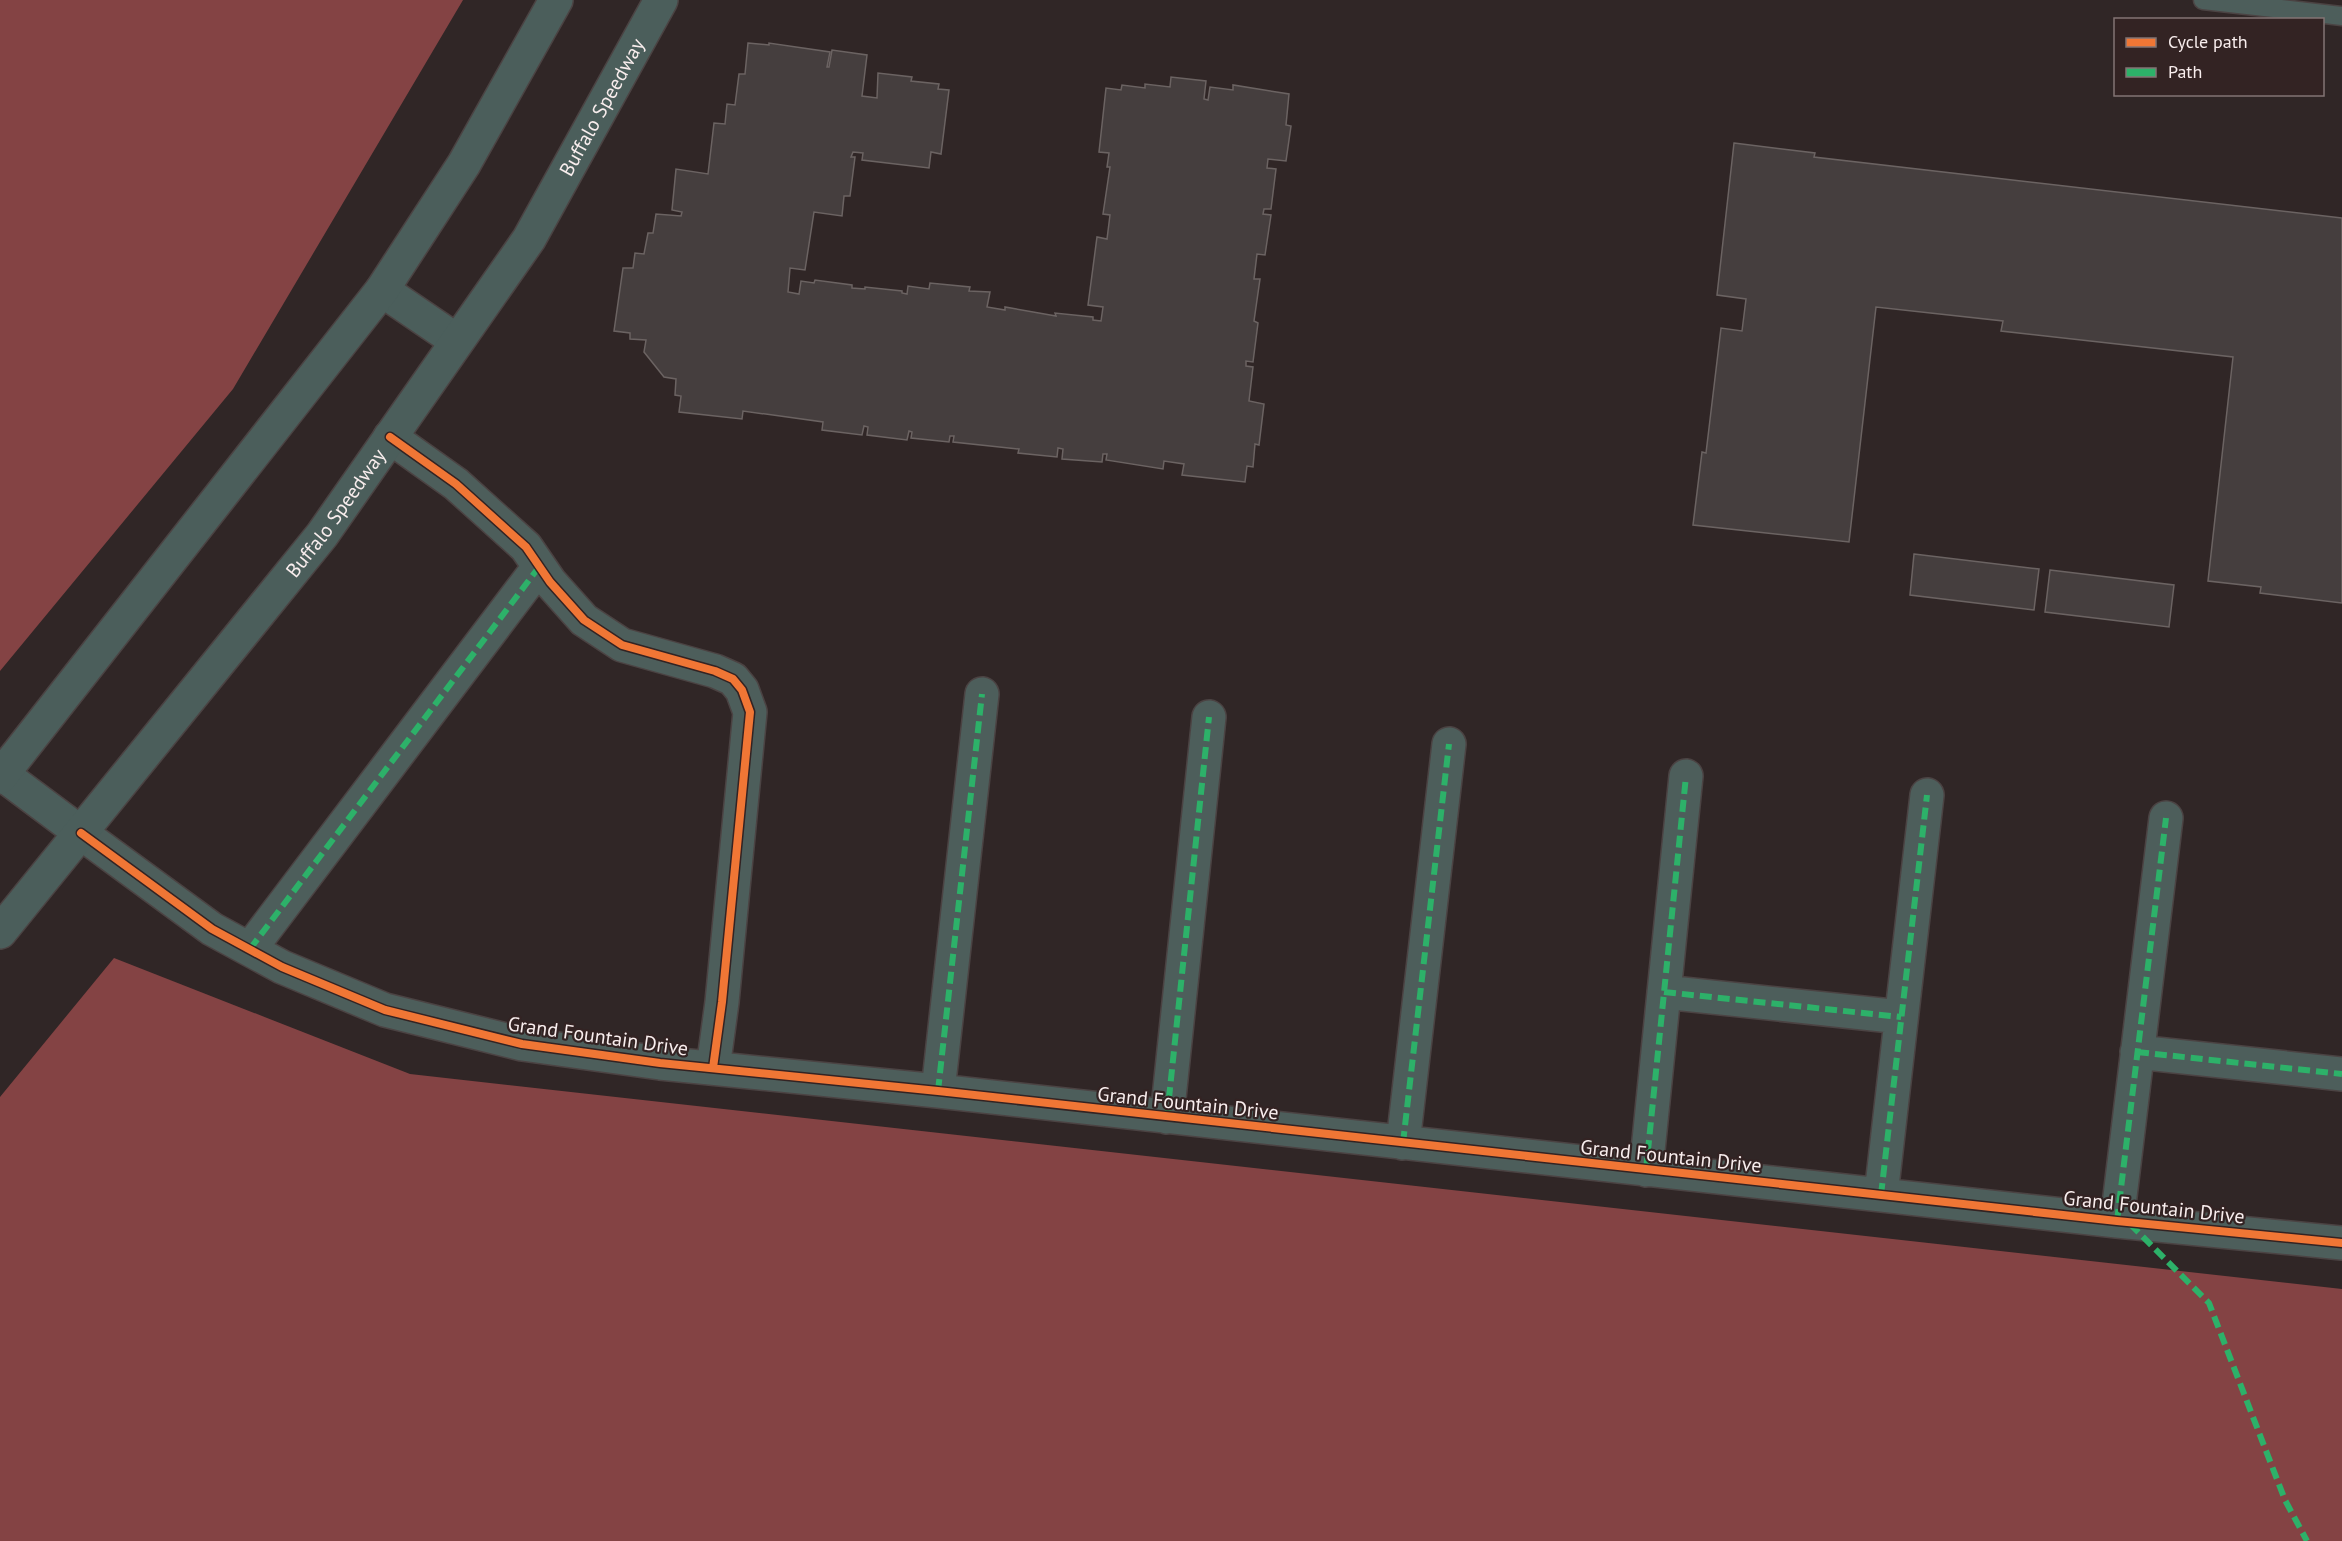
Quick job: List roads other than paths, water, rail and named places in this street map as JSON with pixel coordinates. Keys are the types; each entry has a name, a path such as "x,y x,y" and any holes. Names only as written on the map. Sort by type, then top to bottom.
{"main road":[{"path":"81,833 1,776 382,290 464,164 556,0"},
{"name":"Buffalo Speedway","path":"0,932 322,535 529,239 662,0"},
{"path":"382,290 458,341"}],"street":[{"path":"390,436 456,484 526,547 539,567 584,620 622,645 715,671 733,679 742,690 750,712 722,1002 713,1068"},
{"path":"249,949 539,567"},
{"path":"938,1091 982,694"},
{"path":"1167,1118 1209,717"},
{"path":"1403,1143 1449,744"},
{"path":"1646,1170 1686,776"},
{"path":"1881,1195 1927,795"},
{"path":"2117,1221 2166,818"},
{"name":"Grand Fountain Drive","path":"81,833 212,929 282,967 385,1010 522,1044 713,1068 1167,1118 2117,1221 2342,1242"},
{"path":"1664,992 1902,1017"},
{"path":"2138,1052 2342,1074"}],"lane":[{"path":"2203,0 2293,5 2342,16"}]}
